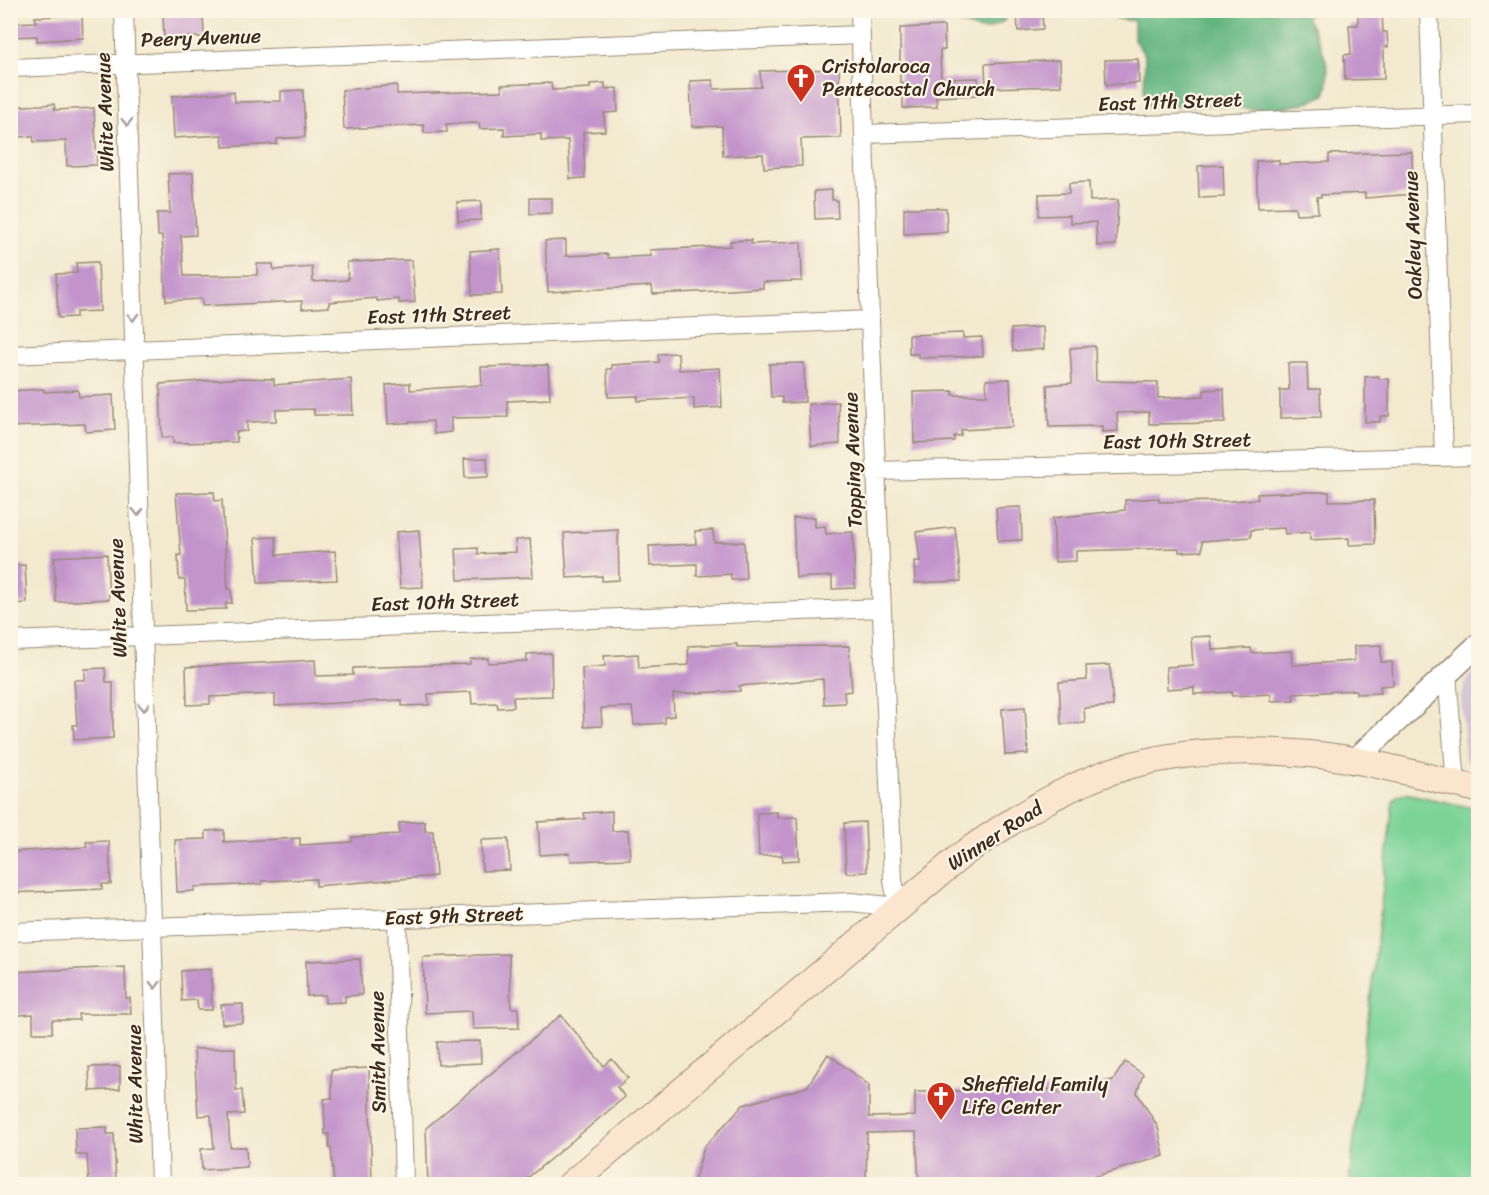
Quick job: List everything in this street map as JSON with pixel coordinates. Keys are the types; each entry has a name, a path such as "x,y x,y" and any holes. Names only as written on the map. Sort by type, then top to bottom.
{"main road":[{"name":"Winner Road","path":"571,1185 898,907 963,854 1018,816 1077,785 1131,765 1180,755 1245,752 1310,754 1353,762"},
{"path":"1353,762 1467,786"}],"street":[{"name":"White Avenue","path":"124,10 141,636 153,927 160,1185"},
{"name":"Topping Avenue","path":"860,10 893,880 898,907"},
{"name":"Oakley Avenue","path":"1429,10 1444,457"},
{"name":"Peery Avenue","path":"10,68 861,35"},
{"name":"East 11th Street","path":"864,135 1479,114"},
{"name":"East 11th Street","path":"10,355 870,320"},
{"name":"East 10th Street","path":"876,471 1479,456"},
{"name":"East 10th Street","path":"10,641 882,608"},
{"path":"1353,762 1479,645"},
{"path":"1447,674 1467,786"},
{"name":"East 9th Street","path":"10,932 851,902 898,907"},
{"name":"Smith Avenue","path":"398,918 404,1185"}],"shaded area":[{"path":"1478,668 1478,772 1465,758 1461,696 1467,679"}],"green space":[{"path":"926,11 1005,11 1005,20 992,28 981,30"},
{"path":"1111,11 1314,11 1306,17 1327,65 1328,85 1325,95 1294,106 1267,109 1148,106 1144,94 1145,55 1134,40 1134,21 1116,18"},
{"path":"1405,793 1478,809 1478,1184 1349,1184 1393,801 1398,795"}],"building":[{"path":"1017,10 1042,10 1043,29 1018,31"},
{"path":"1382,12 1383,32 1387,32 1388,47 1384,47 1384,79 1345,80 1344,55 1351,54 1349,25 1358,25 1358,14"},
{"path":"203,14 204,37 164,38 163,16"},
{"path":"82,15 83,38 37,41 37,36 10,37 10,23 36,22 35,17"},
{"path":"944,26 945,50 940,50 941,79 978,78 979,95 936,97 937,107 903,108 903,82 900,82 900,28"},
{"path":"1138,59 1139,83 1106,85 1105,60"},
{"path":"1060,60 1061,86 986,88 985,64"},
{"name":"Cristolaroca Pentecostal Church","path":"839,69 841,138 801,139 802,166 764,168 763,154 723,156 722,126 692,127 690,81 713,80 714,89 761,87 760,71"},
{"path":"551,83 552,90 590,88 590,84 605,83 605,89 617,88 618,112 604,113 605,131 583,132 585,178 570,179 568,140 541,141 541,134 504,136 504,128 480,129 479,123 446,124 447,132 424,133 424,125 344,129 342,90 397,85 397,94 502,91 501,85"},
{"path":"303,90 305,137 277,139 277,144 223,147 222,135 174,138 172,96 234,92 235,102 281,101 281,91"},
{"path":"54,104 55,110 94,108 97,165 67,166 66,141 34,142 33,136 10,138 10,107"},
{"path":"1412,152 1413,194 1365,198 1365,193 1321,195 1317,197 1318,213 1296,214 1295,207 1258,208 1256,161 1279,160 1279,164 1329,162 1329,154"},
{"path":"1223,165 1224,197 1199,198 1198,166"},
{"path":"193,173 196,235 181,236 184,276 257,275 257,264 273,264 274,270 312,267 313,282 348,280 347,262 412,260 415,302 399,303 399,299 377,301 377,298 329,302 329,307 302,309 302,301 202,306 202,299 166,301 162,236 158,236 157,213 170,213 168,174"},
{"path":"1089,182 1090,201 1118,200 1116,245 1097,246 1096,222 1070,223 1070,215 1039,216 1039,194 1069,193 1069,183"},
{"path":"832,190 832,200 837,200 838,218 815,219 814,191"},
{"path":"530,198 552,198 552,213 530,214"},
{"path":"481,201 481,220 458,221 457,202"},
{"path":"904,208 946,208 947,232 904,234"},
{"path":"566,240 566,256 608,254 608,258 651,256 650,250 731,246 730,241 751,240 751,244 801,242 802,281 763,282 763,288 653,294 652,286 548,292 545,241"},
{"path":"500,249 502,294 472,295 470,251"},
{"path":"98,262 100,311 76,312 76,317 58,318 56,274 77,273 76,263"},
{"path":"1043,327 1044,349 1013,351 1011,329"},
{"path":"963,333 963,338 982,337 983,356 918,358 918,354 909,354 909,335"},
{"path":"1095,346 1096,381 1158,382 1158,398 1204,396 1204,390 1224,389 1225,423 1149,424 1149,412 1117,413 1118,431 1102,432 1102,426 1049,427 1047,385 1072,383 1070,348"},
{"path":"678,353 679,370 720,368 722,407 694,409 694,398 638,401 638,396 608,397 607,369 612,369 612,365 659,362 658,354"},
{"path":"804,363 805,402 782,403 782,397 771,397 769,364"},
{"path":"1288,363 1307,363 1308,389 1320,389 1321,417 1280,418 1280,390 1289,390"},
{"path":"548,365 550,399 507,401 508,417 451,418 451,432 434,434 433,421 388,424 386,385 410,383 410,390 482,385 481,367"},
{"path":"1379,376 1379,379 1389,379 1389,416 1380,416 1380,422 1365,422 1365,377"},
{"path":"244,378 274,379 274,385 351,379 353,415 314,415 314,409 276,410 276,421 247,422 247,431 236,432 237,442 173,443 173,437 162,438 160,384"},
{"path":"1010,379 1012,427 961,430 961,436 954,436 954,441 914,443 913,392 953,391 953,395 987,395 986,380"},
{"path":"44,389 44,392 78,390 79,397 113,395 115,430 86,432 85,424 10,427 10,391"},
{"path":"838,402 840,444 811,446 808,404"},
{"path":"487,458 488,477 465,478 464,459"},
{"path":"214,492 215,501 222,500 228,589 231,589 232,603 226,603 226,609 186,610 185,580 179,580 178,555 181,555 176,493"},
{"path":"1329,492 1329,501 1374,500 1375,544 1349,545 1349,538 1310,540 1310,532 1285,534 1284,528 1251,530 1251,537 1202,541 1202,551 1179,552 1179,548 1076,551 1076,561 1055,562 1053,518 1125,510 1125,500 1159,498 1159,502 1230,501 1258,499 1257,494"},
{"path":"1021,507 1022,540 998,541 996,508"},
{"path":"815,517 815,527 825,526 826,534 853,532 855,588 832,589 832,576 796,578 793,518"},
{"path":"955,527 961,581 915,583 914,561 920,561 916,532"},
{"path":"419,530 423,587 400,588 396,532"},
{"path":"618,530 619,580 602,581 602,576 567,578 564,533"},
{"path":"713,530 714,542 744,542 746,579 731,580 731,574 697,576 697,564 650,566 649,546 696,544 695,531"},
{"path":"276,537 277,555 335,551 337,580 258,583 255,538"},
{"path":"530,539 533,577 458,580 456,549 478,548 478,554 516,552 515,540"},
{"path":"107,554 109,599 56,602 54,557"},
{"path":"25,565 27,603 10,604 10,566"},
{"path":"1211,636 1212,650 1251,648 1252,653 1291,651 1292,665 1354,661 1354,646 1381,645 1381,662 1392,662 1393,685 1380,686 1381,693 1356,694 1356,690 1293,694 1294,700 1271,701 1271,694 1232,696 1232,692 1194,694 1194,687 1167,689 1166,667 1193,665 1191,637"},
{"path":"737,644 737,647 849,646 852,691 844,692 845,703 824,704 823,679 739,686 740,691 673,694 674,716 665,717 665,723 634,725 632,707 601,708 602,726 584,727 582,668 605,666 604,656 638,654 639,668 689,665 688,646"},
{"path":"551,653 552,696 513,697 514,707 498,708 497,703 472,704 471,692 428,694 429,705 402,706 402,700 275,706 275,694 210,697 210,704 187,705 186,667 315,660 316,676 353,675 353,668 470,664 470,659 488,658 488,663 527,661 527,654"},
{"path":"1110,665 1113,706 1084,708 1085,723 1061,724 1059,682 1087,680 1086,666"},
{"path":"105,668 106,682 113,682 113,738 74,740 73,725 77,725 74,680 85,680 85,669"},
{"path":"1025,707 1028,754 1005,755 1002,709"},
{"path":"612,811 612,831 628,830 630,859 571,861 570,853 540,855 538,822 585,819 584,813"},
{"path":"777,812 777,818 797,817 799,860 783,861 782,855 759,856 757,813"},
{"path":"425,821 425,831 433,831 436,876 316,886 316,879 262,881 262,884 194,887 194,891 177,892 175,840 206,839 206,831 224,830 224,842 300,838 300,845 352,842 352,837 399,834 399,823"},
{"path":"865,822 867,872 846,873 844,823"},
{"path":"508,839 510,870 482,871 481,840"},
{"path":"109,841 111,884 102,884 102,889 10,893 10,852 87,847 86,842"},
{"path":"509,954 511,1008 518,1008 519,1028 473,1029 472,1011 425,1013 423,957"},
{"path":"360,959 362,995 345,996 345,1002 325,1003 325,995 307,996 306,961"},
{"path":"125,967 126,998 130,998 131,1014 78,1014 79,1020 52,1020 52,1033 33,1033 33,1014 10,1016 10,972"},
{"path":"211,969 212,1010 198,1010 197,1000 182,1001 181,971"},
{"path":"243,1004 243,1023 222,1024 221,1005"},
{"path":"561,1015 604,1066 612,1059 628,1078 617,1087 625,1097 519,1185 428,1185 426,1128"},
{"path":"480,1041 481,1063 438,1065 437,1042"},
{"path":"235,1048 236,1090 242,1090 244,1114 228,1115 230,1147 246,1147 247,1167 202,1170 201,1149 214,1148 211,1115 198,1116 194,1049"},
{"name":"Sheffield Family Life Center","path":"828,1054 869,1085 869,1117 915,1116 915,1092 1056,1089 1060,1094 1113,1080 1125,1062 1143,1074 1137,1093 1158,1127 1164,1156 1066,1185 919,1185 916,1132 867,1133 866,1185 693,1185 704,1147 743,1105 807,1087"},
{"path":"120,1066 120,1089 90,1091 89,1067"},
{"path":"369,1068 372,1185 334,1185 329,1134 325,1134 324,1099 332,1098 331,1070"},
{"path":"107,1127 107,1134 114,1134 116,1185 89,1185 87,1155 76,1155 75,1128"}],"place":[{"name":"Cristolaroca Pentecostal Church","path":"801,104"},
{"name":"Sheffield Family Life Center","path":"941,1122"}]}
